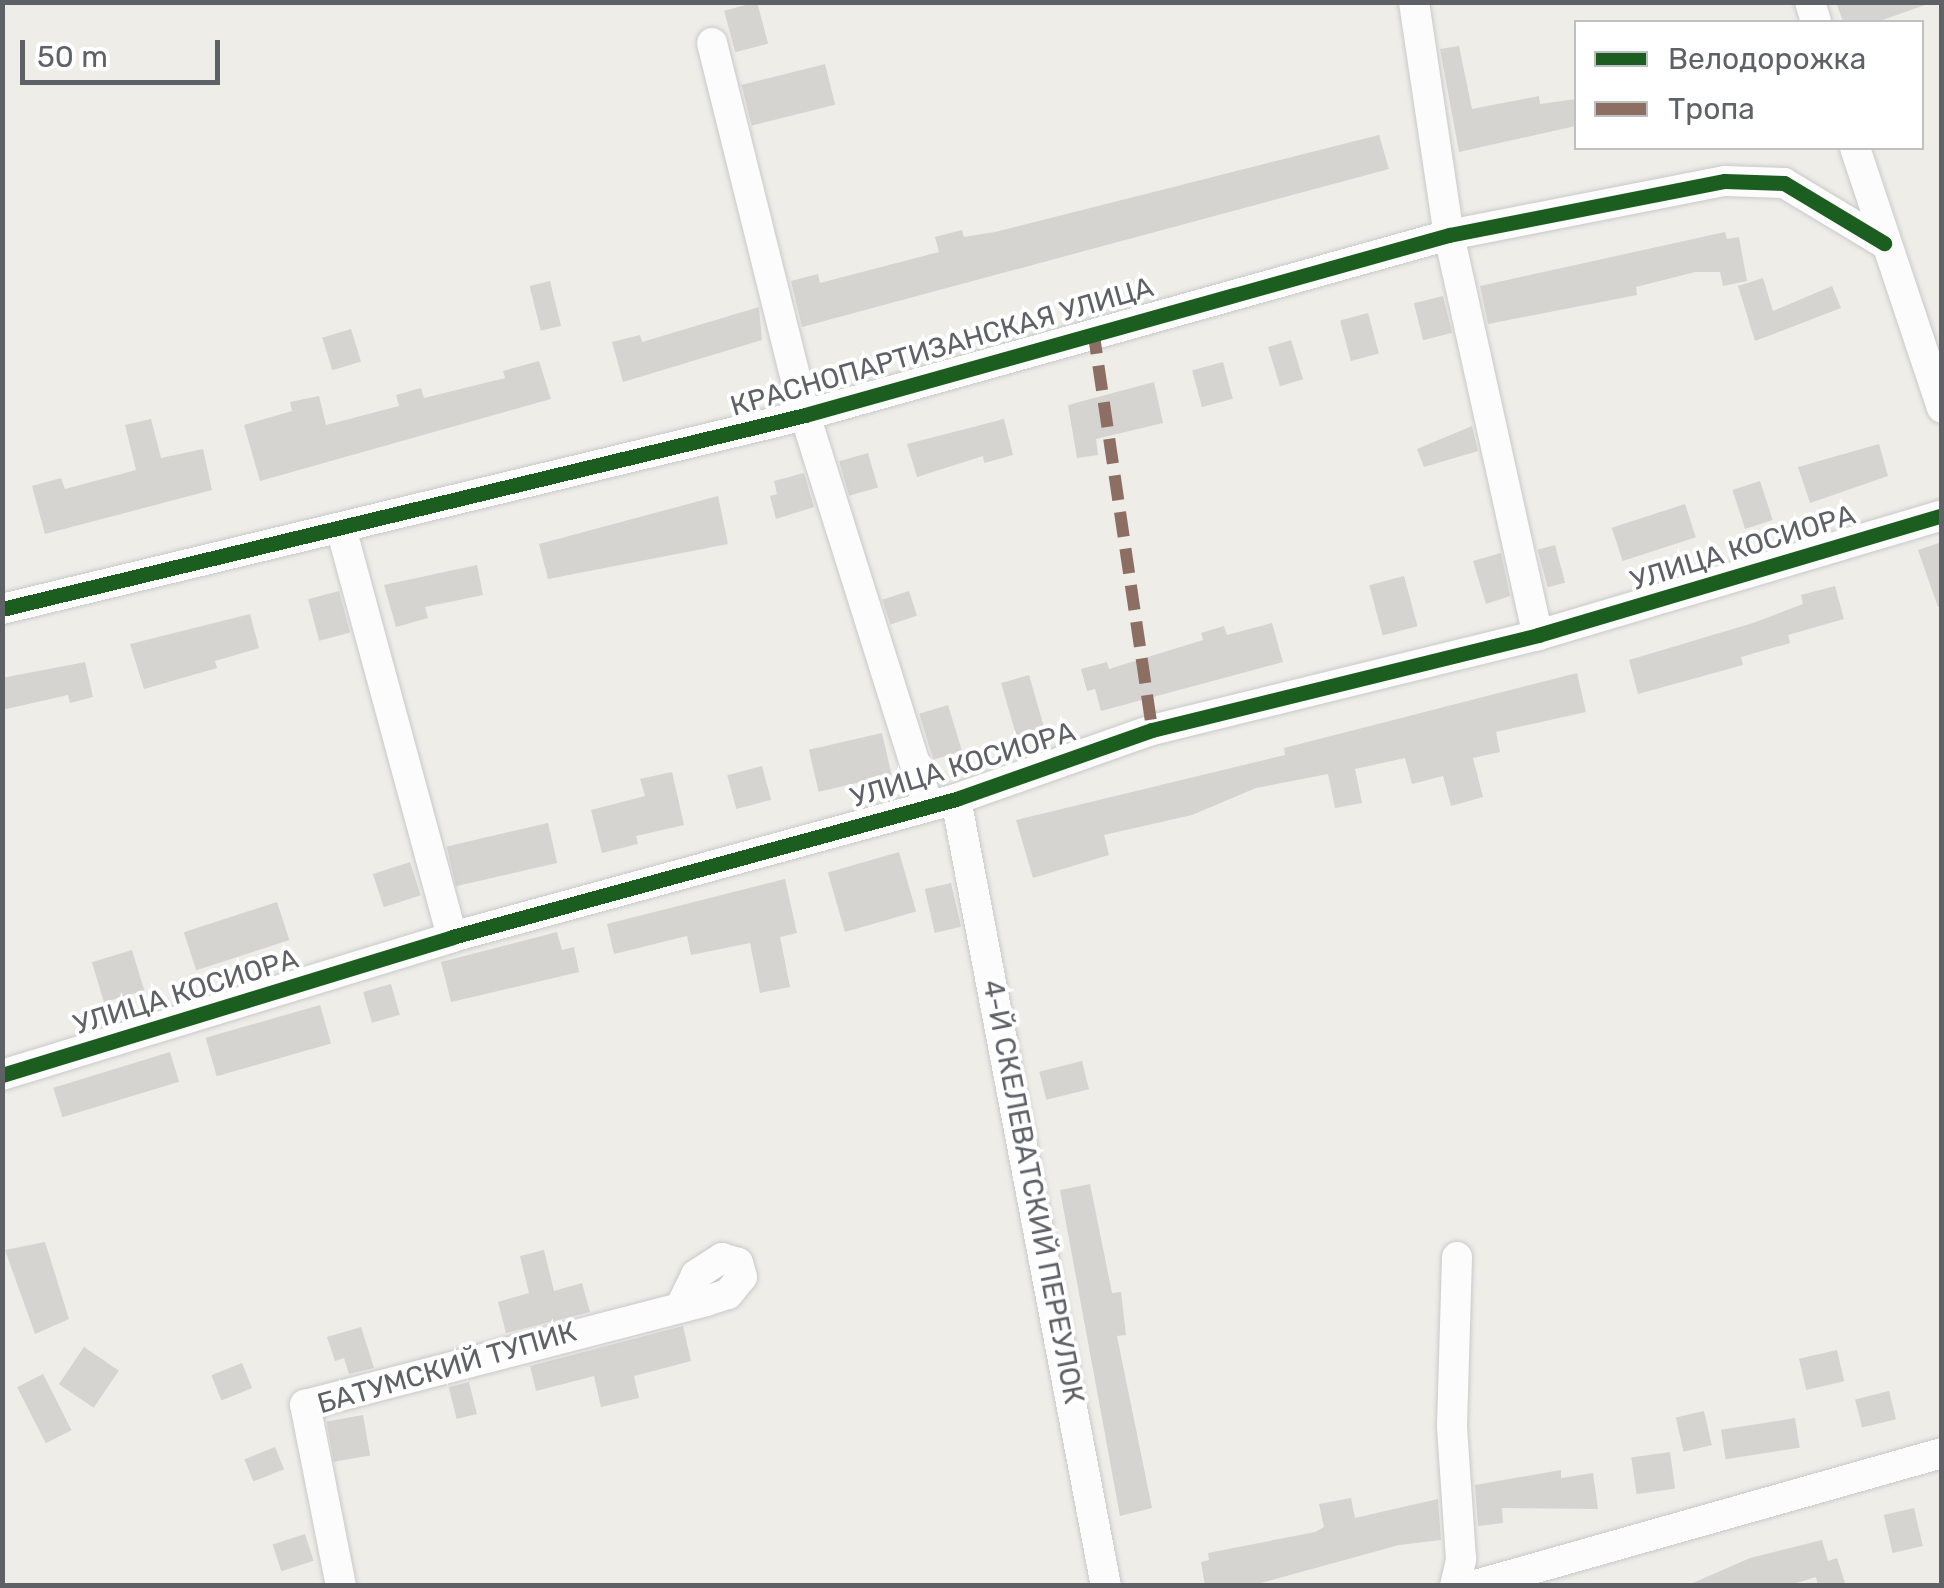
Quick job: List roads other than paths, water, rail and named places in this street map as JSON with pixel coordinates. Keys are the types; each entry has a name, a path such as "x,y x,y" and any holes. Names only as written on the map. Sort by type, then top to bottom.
{"street":[{"path":"1414,2 1449,235 1538,634"},
{"name":"4-Й СКЕЛЕВАТСКИЙ ПЕРЕУЛОК","path":"712,43 804,414 942,802 1106,1586"},
{"path":"1856,150 1942,408"},
{"name":"КРАСНОПАРТИЗАНСКАЯ УЛИЦА","path":"2,609 804,414 1449,235 1757,178 1806,194 1884,243"},
{"name":"УЛИЦА КОСИОРА","path":"2,1074 452,937 942,802 1152,730 1538,634 1942,515"},
{"path":"341,528 452,937"},
{"path":"1455,1586 1461,1559 1452,1426 1457,1257"},
{"name":"БАТУМСКИЙ ТУПИК","path":"341,1586 305,1405 694,1303"},
{"path":"1472,1586 1942,1453"}]}
